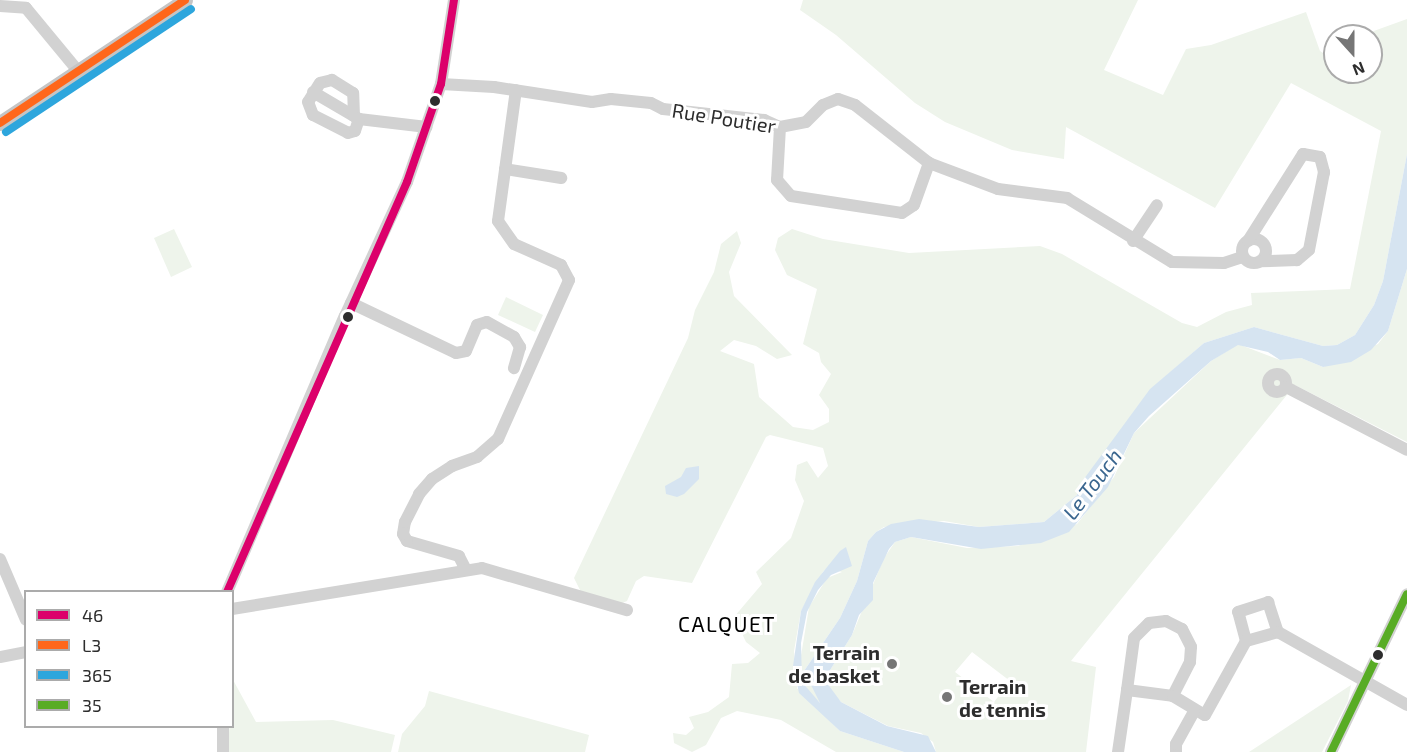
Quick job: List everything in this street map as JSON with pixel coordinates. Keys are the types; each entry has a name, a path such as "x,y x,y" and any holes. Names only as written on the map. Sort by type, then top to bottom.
{"main road":[{"path":"0,123 185,0"}],"street":[{"path":"227,590 351,303 407,182 441,84 454,0"},
{"path":"1,7 26,8 79,72"},
{"path":"328,80 350,89 354,96 357,118 355,131 348,133 313,115 308,107 313,92 328,80"},
{"name":"Rue Poutier","path":"441,84 516,90 592,102 611,99 651,103 672,110 764,120 780,127 806,122 823,105 838,99 855,105 928,163 998,189 1067,198 1133,241 1172,262 1186,264 1224,262 1243,257"},
{"path":"465,568 459,556 407,541 403,534 405,522 432,480 452,466 477,457 498,439 569,279 561,265 514,244 498,221 516,90"},
{"path":"313,92 357,118 427,127"},
{"path":"780,127 777,180 791,196 902,213 914,205 928,163"},
{"name":"Rue Poutier","path":"1303,154 1320,157 1324,172 1309,250 1297,260 1248,261 1243,257 1242,251 1248,241 1303,154"},
{"path":"505,169 561,178"},
{"path":"1133,241 1157,205"},
{"path":"1248,241 1254,239 1264,245 1266,251 1260,261"},
{"path":"351,303 456,353 466,351 477,325 487,322 514,337 519,356 514,368"},
{"path":"1286,387 1407,450"},
{"path":"0,559 24,615"},
{"path":"234,609 465,568 482,568 627,610"},
{"path":"1331,752 1407,594"},
{"path":"1127,690 1173,696 1194,712 1207,713 1246,641 1238,612 1268,602 1278,632 1407,705"},
{"path":"1118,752 1134,638 1149,623 1166,621 1182,629 1191,647 1190,662 1173,696"},
{"path":"1246,641 1278,632"},
{"path":"0,657 24,652"},
{"path":"1176,752 1176,744 1194,712"},
{"path":"223,728 223,752"}],"shaded area":[{"path":"803,0 1138,0 1104,70 1163,95 1186,49 1211,45 1306,12 1320,51 1323,53 1323,84 1383,84 1383,28 1407,19 1407,154 1383,281 1374,305 1355,335 1337,345 1323,346 1254,327 1204,343 1151,389 1077,495 1044,522 979,527 944,521 884,527 876,532 868,541 857,581 840,618 804,671 822,704 809,694 799,668 809,607 827,578 842,572 827,568 823,572 801,611 794,651 797,688 840,731 904,752 836,752 781,720 737,711 721,718 706,745 692,752 674,743 673,733 686,735 694,728 689,717 708,712 729,697 732,664 748,663 760,653 746,642 734,617 762,584 756,572 791,538 804,501 795,480 797,465 807,461 818,478 828,466 823,448 770,435 766,437 692,583 644,576 636,581 627,601 620,604 581,592 574,578 688,338 695,310 714,272 721,244 737,231 741,243 729,272 734,296 792,355 777,359 756,346 734,340 720,351 754,364 759,397 793,427 813,430 829,422 829,409 819,395 831,374 821,362 819,353 803,344 817,289 787,275 775,250 778,238 792,229 823,239 909,253 1040,246 1062,254 1182,323 1197,327 1226,312 1252,305 1251,293 1350,289 1381,131 1291,83 1215,208 1066,127 1064,159 1012,150 945,122 915,103 836,35 800,10"},
{"path":"174,229 192,267 171,277 154,238"},
{"path":"1407,269 1407,442 1295,385 1071,661 1096,667 1086,752 936,752 933,742 921,733 888,726 841,702 829,689 827,675 852,635 884,558 895,542 911,537 967,548 1018,546 1077,524 1114,477 1134,433 1211,361 1238,344 1280,360 1301,358 1323,367 1378,344 1388,331","holes":["972,652 1010,681 994,702 955,672"]},
{"path":"506,297 543,315 535,332 498,315"},
{"path":"234,682 256,722 333,720 395,735 391,752 228,752 229,728 234,728"},
{"path":"1351,685 1348,701 1322,752 1249,752"},
{"path":"429,691 589,735 585,752 398,752 402,734 425,706"}],"water":[{"name":"Le Touch","path":"1407,154 1407,269 1388,331 1371,350 1351,362 1323,367 1301,358 1280,360 1268,352 1238,345 1211,361 1149,416 1134,433 1108,487 1069,532 1041,543 981,549 911,537 895,542 889,549 873,583 873,600 859,615 852,635 827,675 827,683 841,702 887,726 928,736 936,752 904,752 840,731 799,693 793,666 801,611 815,582 840,551 846,547 852,566 831,575 818,590 807,612 801,643 802,682 820,703 804,671 840,618 857,581 868,541 876,532 891,524 919,519 979,527 1044,522 1077,495 1078,487 1150,389 1204,343 1254,327 1323,346 1337,345 1355,335 1374,305 1383,281"},
{"path":"699,466 699,479 684,494 677,497 666,494 665,486 681,477 686,468"}],"transit line":[{"name":"L3","path":"0,123 185,0"},
{"name":"46","path":"228,590 407,182 441,84 454,0"},
{"name":"365","path":"6,132 191,9"},
{"name":"35","path":"1331,752 1407,594"}],"place":[{"name":"Terrain de basket","path":"892,664"},
{"name":"Terrain de tennis","path":"947,697"}],"district":[{"name":"CALQUET","path":"727,624"}]}
